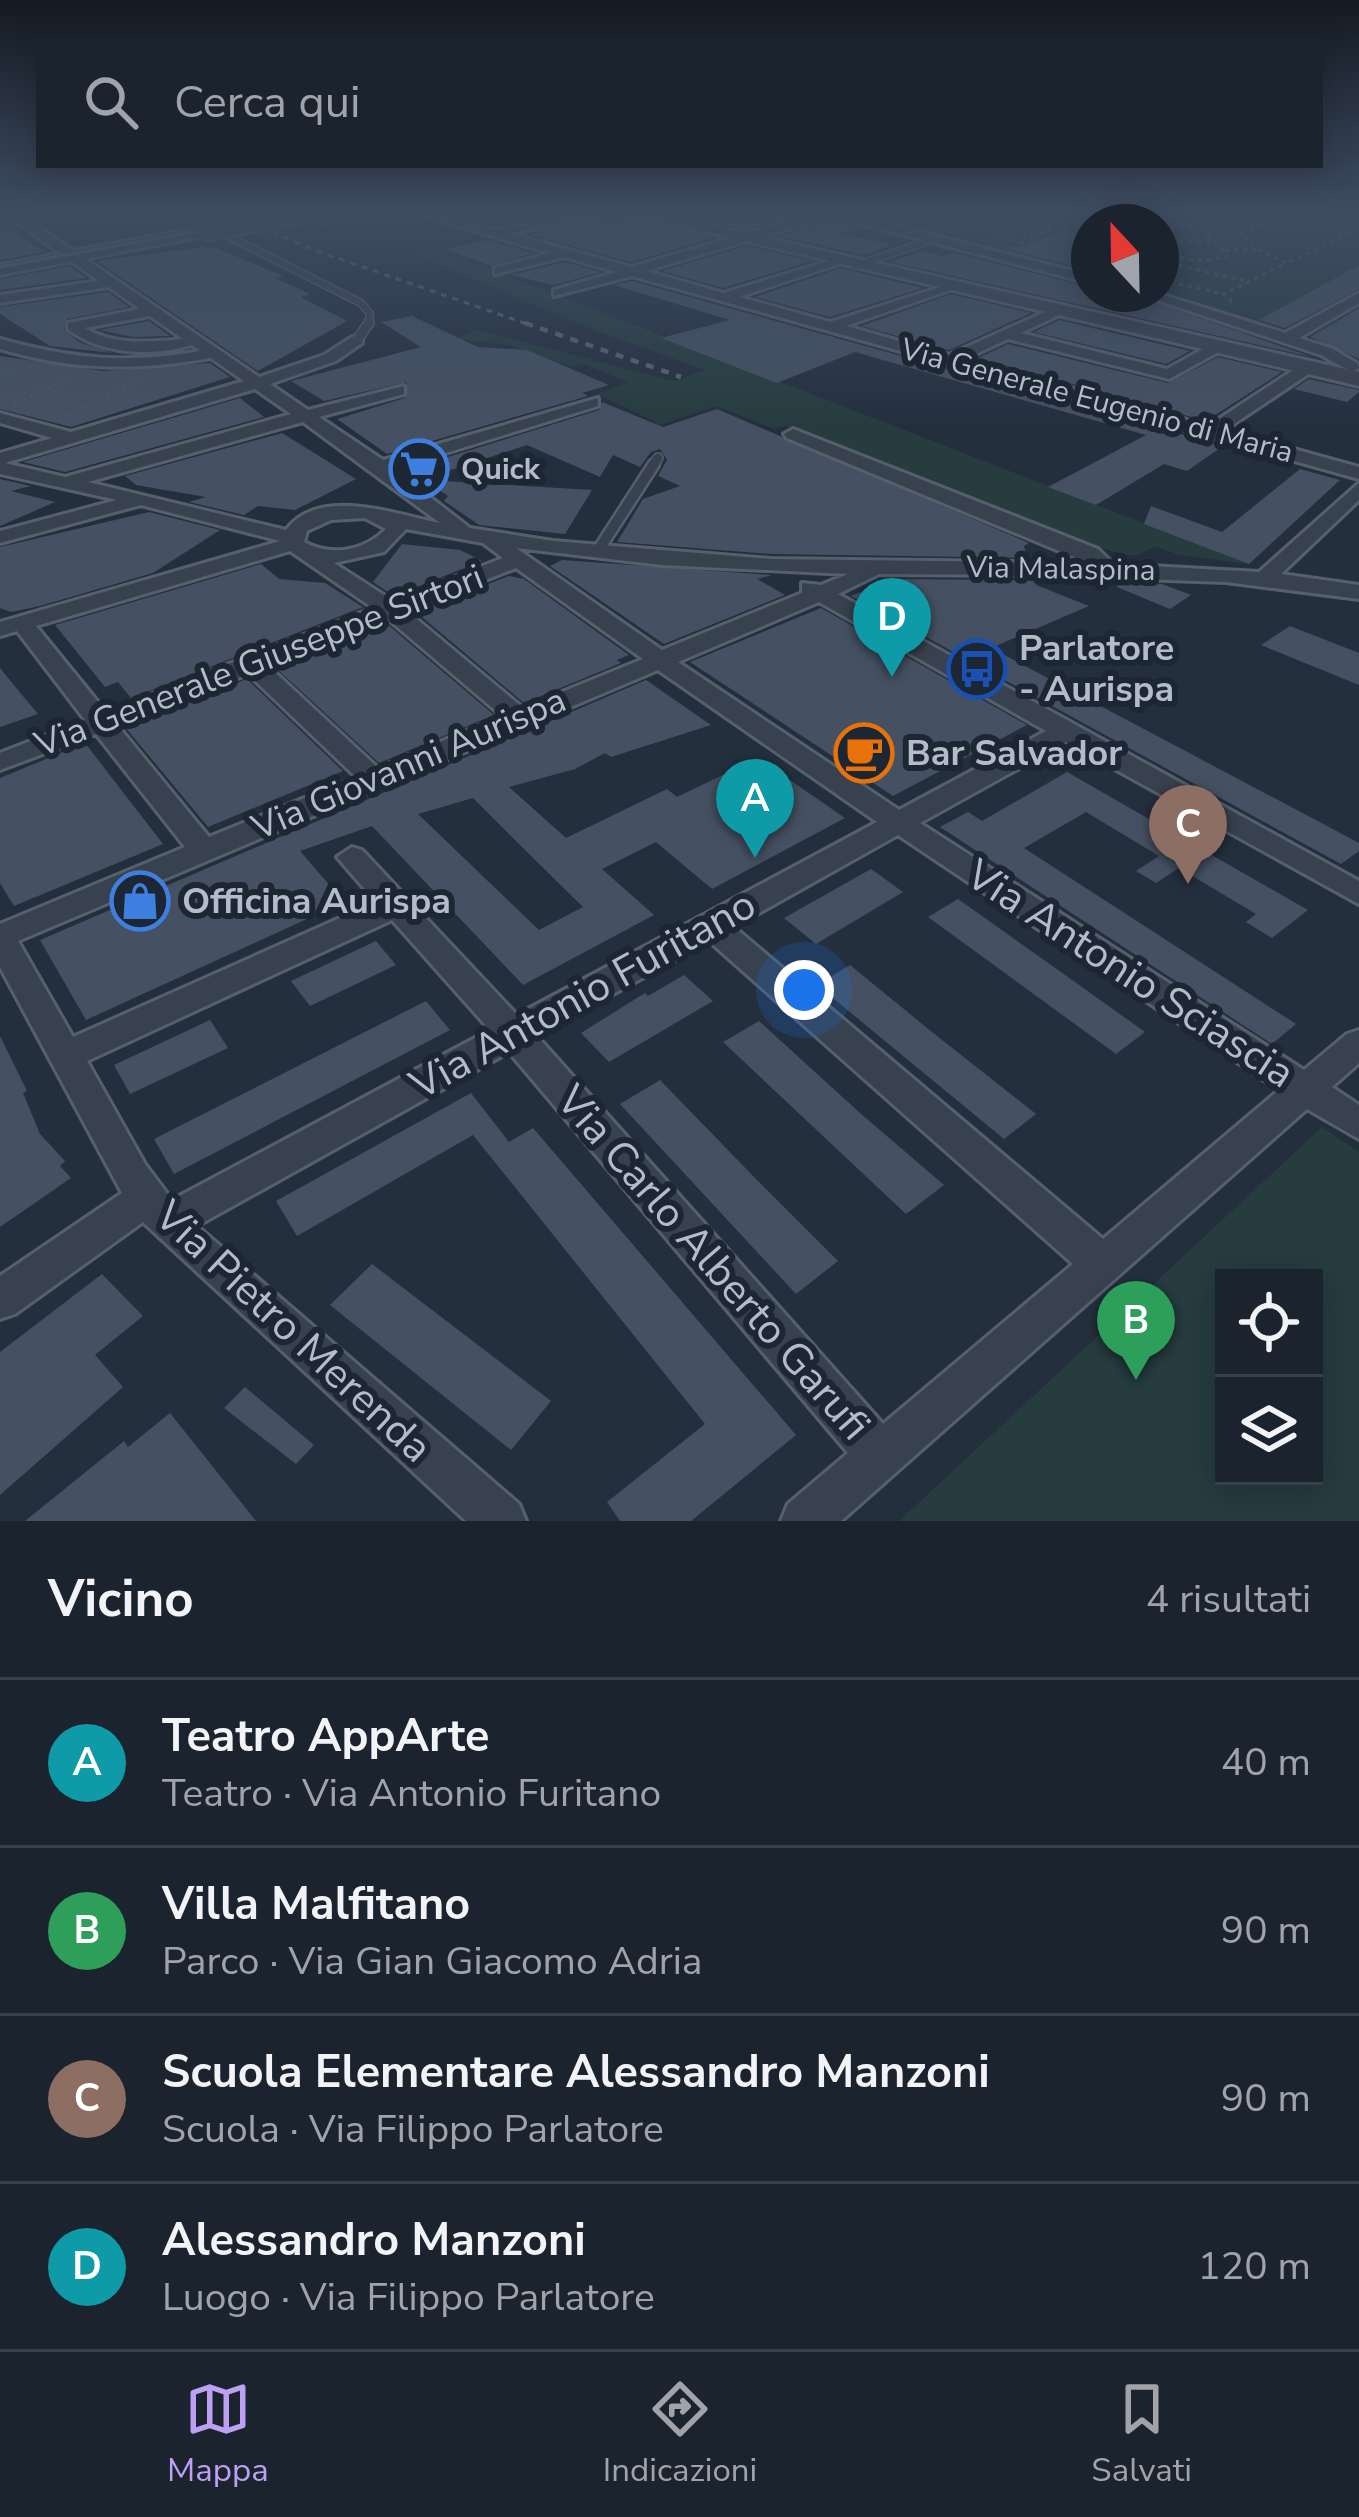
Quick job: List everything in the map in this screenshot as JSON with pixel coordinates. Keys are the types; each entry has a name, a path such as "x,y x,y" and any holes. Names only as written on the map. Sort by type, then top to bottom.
{"street":[{"path":"0,299 104,284"},
{"name":"Via Antonio Sciascia","path":"112,284 899,825 1359,1124"},
{"path":"559,293 590,284"},
{"name":"Via Generale Eugenio di Maria","path":"676,284 1359,473"},
{"path":"724,297 764,284"},
{"path":"932,284 1307,368 1357,371"},
{"path":"830,327 945,287"},
{"path":"1339,288 1359,294"},
{"path":"1286,339 1359,294"},
{"path":"1179,304 1286,339 1357,371"},
{"path":"152,311 73,326 87,340 112,344 196,341"},
{"path":"950,360 1054,312"},
{"path":"1006,334 1169,374 1215,348"},
{"path":"0,458 256,383 330,358 357,340"},
{"path":"0,344 89,368 214,353"},
{"path":"1210,432 1307,368"},
{"path":"72,485 402,393"},
{"path":"295,544 297,528 386,471 592,402"},
{"path":"0,413 68,437"},
{"path":"793,434 1091,553 1105,568"},
{"path":"0,468 229,519 341,556 389,534"},
{"path":"1267,576 1359,489"},
{"path":"0,537 140,500"},
{"path":"229,519 368,512 389,534"},
{"path":"359,586 389,534"},
{"name":"Via Malaspina","path":"389,534 770,564 1105,568 1267,576 1359,592"},
{"path":"203,850 102,721 7,626 295,544 391,610 520,718"},
{"name":"Via Generale Giuseppe Sirtori","path":"0,762 518,560"},
{"path":"770,564 1062,733 1359,894"},
{"name":"Via Giovanni Aurispa","path":"0,937 884,568"},
{"path":"250,663 374,779"},
{"name":"Via Antonio Furitano","path":"0,1300 156,1210 514,1034 1062,733"},
{"name":"Via Carlo Alberto Garufi","path":"352,856 514,1034 881,1456"},
{"path":"64,1056 397,905"},
{"path":"710,924 1102,1264"},
{"name":"Via Pietro Merenda","path":"0,937 156,1210 502,1521"},
{"path":"805,1521 1359,1042"}],"lane":[{"path":"321,284 361,303 370,314 357,340"},
{"path":"599,549 658,458"}],"path":[{"path":"1179,284 1224,294 1232,303 1228,312 1216,316"},
{"path":"1224,294 1244,284"},
{"path":"36,428 158,371 164,362"},
{"path":"0,413 89,368"}],"green space":[{"path":"485,284 528,284 1249,564 1179,555 1155,546 1135,556 1114,552 786,426 774,429 716,406 661,425 597,394 628,382 583,364 572,367 509,345 455,339 476,330 674,381 705,370"},
{"path":"1179,284 1325,284 1253,325 1179,301"},
{"path":"1322,1127 1359,1152 1359,1521 899,1521"}],"building":[{"path":"0,284 44,284 0,290"},
{"path":"131,284 288,284 310,294 301,297 347,321 258,371"},
{"path":"643,284 1223,446 1187,471 1164,464 1096,505 1048,487 1146,435 855,352 777,383 661,338 730,320 614,285"},
{"path":"794,284 923,288 830,317 755,297"},
{"path":"988,284 1071,284 1071,303"},
{"path":"1324,284 1359,284 1359,289 1285,328 1259,320"},
{"path":"108,292 129,307 67,319 64,329 79,342 112,353 50,346 0,314 0,307"},
{"path":"951,294 1031,313 949,350 861,326"},
{"path":"1359,308 1359,359 1310,337"},
{"path":"1179,311 1312,357 1113,312"},
{"path":"412,316 478,347 527,350 609,385 582,393 588,396 387,454 337,419 405,398 407,382 324,401 291,381 421,347 381,322"},
{"path":"1059,320 1190,351 1166,364 1034,332"},
{"path":"149,321 170,336 133,337 99,330"},
{"path":"1008,344 1168,383 1218,357 1282,372 1206,421 978,358"},
{"path":"0,356 104,371 210,363 230,377 71,427 0,409"},
{"path":"1309,379 1359,392 1347,402 1294,389"},
{"path":"240,398 264,417 65,472 23,462"},
{"path":"602,402 663,427 717,409 1029,543 1024,546 1027,558 771,554 617,542 643,499 680,486 658,476 667,460 660,449 651,452 640,467 613,455 600,477 527,445 423,479 409,469 599,410"},
{"path":"282,433 356,479 295,510 258,506 244,515 189,502 206,497 136,485 125,476"},
{"path":"1300,469 1340,480 1249,564 1144,524 1151,506 1222,532"},
{"path":"0,479 31,486 11,491 55,502 0,526"},
{"path":"425,480 592,490 565,534 479,525 444,501 448,496"},
{"path":"149,512 220,530 153,573 40,606 11,612 0,608 0,547"},
{"path":"402,544 460,550 482,561 394,596 373,582"},
{"path":"562,560 772,575 757,579 785,595 664,644 550,566"},
{"path":"261,564 279,579 325,583 363,607 131,698 118,682 105,687 55,625"},
{"path":"509,576 524,579 629,655 617,660 621,663 524,703 416,612"},
{"path":"893,579 1034,580 1036,585 1089,606 991,648 1359,843 1359,851 1341,864 851,596"},
{"path":"1119,583 1162,584 1191,595 1170,609 1117,587"},
{"path":"821,608 1027,725 893,796 690,662"},
{"path":"387,624 494,715 379,763 276,668"},
{"path":"1290,626 1359,653 1359,685 1261,645"},
{"path":"0,668 22,695 38,714 0,727"},
{"path":"247,679 343,771 208,827 125,727"},
{"path":"646,680 711,725 611,757 605,753 575,769 509,787 566,838 667,789 677,797 758,758 845,818 712,889 656,842 602,869 654,915 523,985 372,826 300,851 344,902 86,1020 40,940","holes":["473,798 583,907 539,930 418,814"]},
{"path":"85,743 163,844 14,906 0,883 0,778"},
{"path":"1067,772 1308,910 1272,938 1246,922 1256,914 1179,868 1156,883 1136,871 1159,856 1086,812 1024,848 1296,1024 1272,1044 940,827 968,812 982,821"},
{"path":"871,869 903,892 816,944 784,918"},
{"path":"958,899 1145,1032 1116,1054 928,917"},
{"path":"376,941 396,965 310,1006 291,981"},
{"path":"850,965 1036,1114 1004,1139 817,985"},
{"path":"684,975 713,1001 609,1062 581,1033 645,993 648,996"},
{"path":"426,1001 450,1030 174,1174 154,1139"},
{"path":"210,1020 228,1048 130,1094 114,1065"},
{"path":"759,1021 944,1185 906,1214 723,1042"},
{"path":"0,1036 27,1091 23,1093 40,1134 65,1161 60,1166 71,1178 0,1227"},
{"path":"660,1080 838,1261 796,1294 620,1104"},
{"path":"471,1093 509,1142 533,1128 796,1435 691,1521 620,1521 607,1502 705,1424 473,1135 297,1236 276,1201"},
{"path":"372,1264 551,1401 511,1450 330,1305"},
{"path":"102,1274 143,1316 95,1355 123,1387 0,1495 0,1352"},
{"path":"245,1387 314,1445 296,1464 224,1408"},
{"path":"170,1413 256,1521 25,1521 124,1441 128,1447"}],"railway":[{"path":"412,284 533,326"},
{"path":"525,323 681,377"}],"place":[{"name":"Quick","path":"419,469"},
{"name":"Parlatore - Aurispa","path":"977,669"},
{"name":"Alessandro Manzoni","path":"892,677"},
{"name":"Bar Salvador","path":"864,753"},
{"name":"Teatro AppArte","path":"755,858"},
{"name":"Scuola Elementare Alessandro Manzoni","path":"1188,884"},
{"name":"Officina Aurispa","path":"140,901"},
{"name":"Villa Malfitano","path":"1136,1380"}]}
